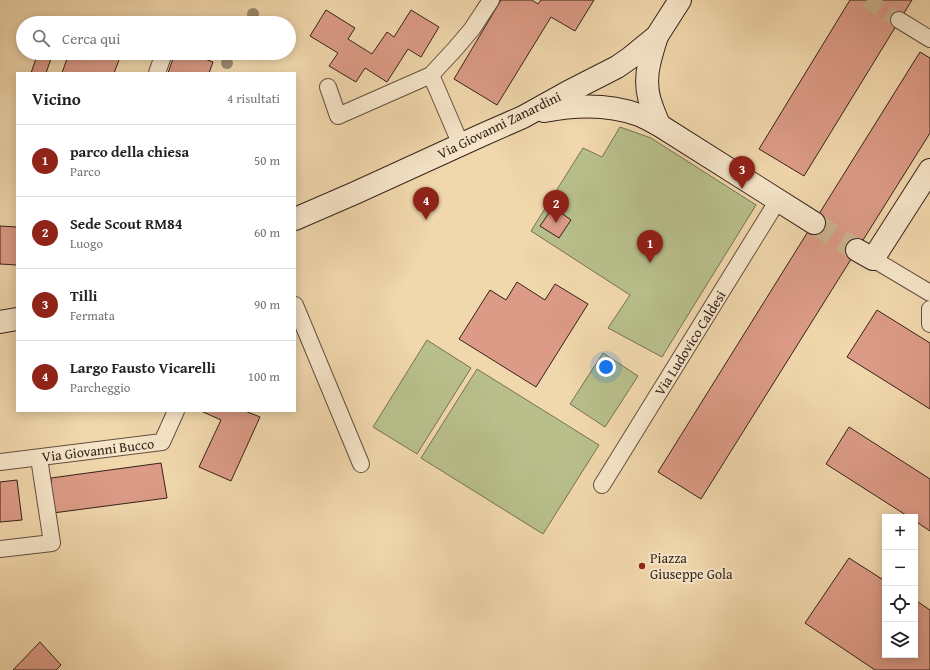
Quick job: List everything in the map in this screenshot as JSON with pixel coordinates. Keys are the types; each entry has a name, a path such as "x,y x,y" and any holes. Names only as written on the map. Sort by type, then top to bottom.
{"street":[{"path":"328,87 338,116 431,75 472,29 491,0"},
{"name":"Via Giovanni Zanardini","path":"296,219 523,117 618,67 657,36 680,0"},
{"path":"899,20 930,39"},
{"path":"657,36 648,68 647,86 651,107 659,125"},
{"path":"157,72 162,60"},
{"path":"431,75 461,145"},
{"path":"523,117 555,109 588,107 626,111 640,116 659,125 814,223"},
{"path":"930,170 865,254 930,293"},
{"name":"Via Ludovico Caldesi","path":"602,485 778,200"},
{"path":"296,307 361,464"},
{"path":"930,309 930,324"},
{"path":"0,322 16,319"},
{"name":"Via Giovanni Bucco","path":"0,462 162,442 176,412"},
{"path":"0,549 52,543 39,458"}],"green space":[{"path":"620,127 651,138 756,205 662,357 608,328 630,295 531,231 583,148 602,157"},
{"path":"427,340 471,368 417,454 373,427"},
{"path":"603,353 638,376 605,427 570,404"},
{"path":"477,369 599,445 543,534 421,458"}],"building":[{"path":"501,0 532,0 538,4 541,0 594,0 575,31 551,17 497,105 454,79"},
{"path":"850,0 912,0 804,176 759,149"},
{"path":"326,10 355,28 348,39 372,54 387,32 394,37 411,10 439,27 421,57 408,49 387,82 365,68 356,82 329,66 338,53 310,36"},
{"path":"920,52 930,58 930,133 701,499 658,472"},
{"path":"36,60 51,60 46,72 31,72"},
{"path":"67,60 119,60 114,72 62,72"},
{"path":"173,60 208,60 213,62 209,72 168,72"},
{"path":"553,207 571,220 559,238 540,226"},
{"path":"0,226 16,227 16,265 0,264"},
{"path":"517,282 545,300 555,284 588,304 536,387 459,339 490,290 506,300"},
{"path":"877,310 930,343 930,409 847,357"},
{"path":"203,412 248,412 260,417 231,481 199,467 221,420"},
{"path":"849,427 930,479 930,531 918,523 918,514 904,514 826,464"},
{"path":"161,463 167,498 53,513 51,478"},
{"path":"17,480 22,520 0,522 0,482"},
{"path":"849,558 882,579 882,658 918,658 918,602 930,610 930,670 875,670 805,623"},
{"path":"40,642 61,665 56,670 13,670"}],"tunnel":[{"path":"867,0 899,20"},
{"path":"814,223 857,250"}],"place":[{"name":"Tilli","path":"742,189"},
{"name":"Largo Fausto Vicarelli","path":"426,220"},
{"name":"Sede Scout RM84","path":"556,223"},
{"name":"parco della chiesa","path":"650,263"},
{"name":"Piazza Giuseppe Gola","path":"642,566"}]}
